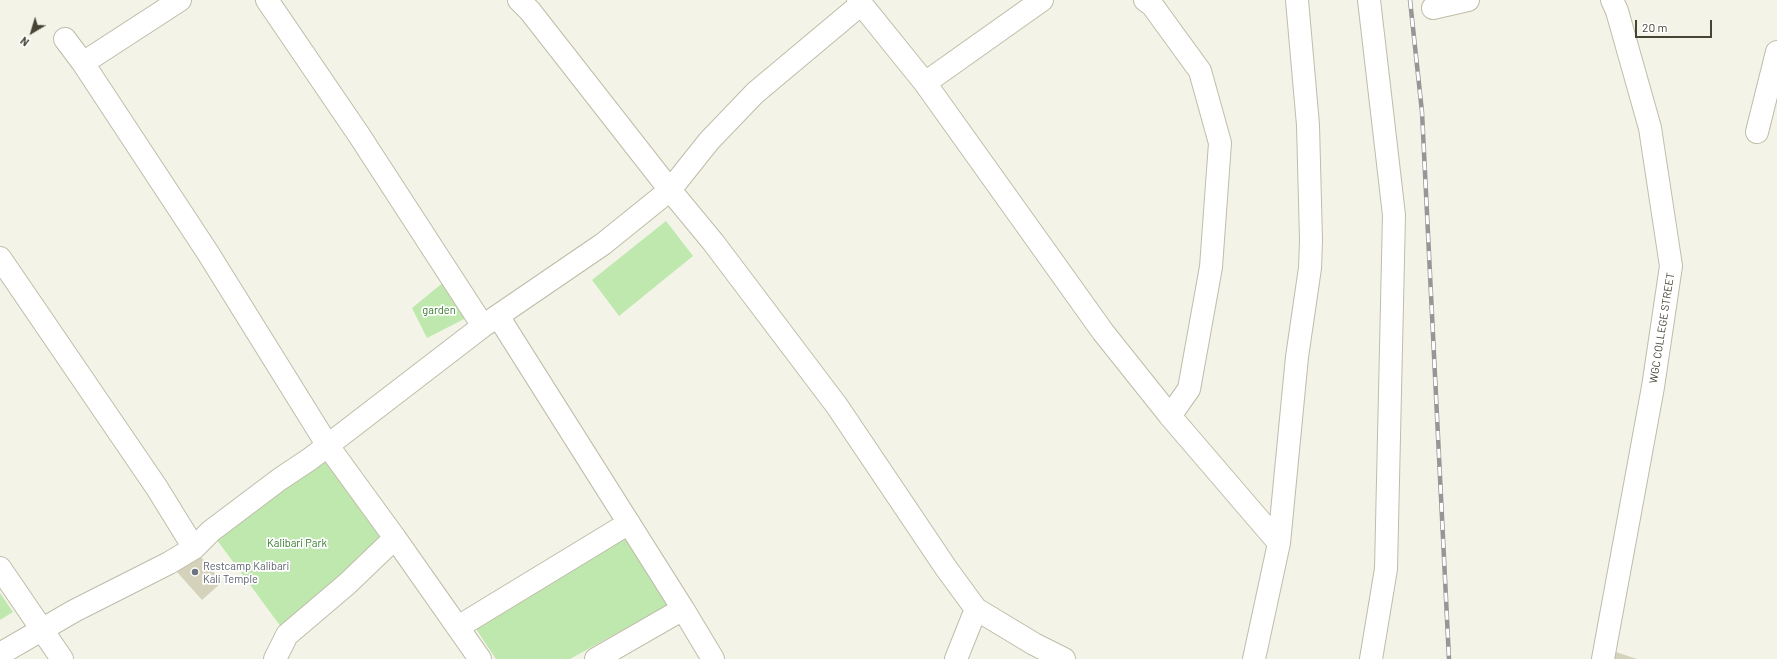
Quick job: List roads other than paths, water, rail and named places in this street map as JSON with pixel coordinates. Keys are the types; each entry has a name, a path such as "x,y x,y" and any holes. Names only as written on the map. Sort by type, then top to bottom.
{"street":[{"path":"83,63 180,0"},
{"path":"267,0 629,523 683,608 713,659"},
{"path":"519,0 530,10 670,190 714,242 837,406 946,568 976,609 1034,644 1064,659"},
{"path":"926,83 1042,0"},
{"path":"1145,0 1152,5 1200,71 1220,143 1210,275 1189,388 1170,416"},
{"path":"1254,659 1279,543 1297,357 1311,254 1308,125 1297,0"},
{"path":"1369,0 1394,215 1386,569 1371,659"},
{"path":"1433,8 1468,0"},
{"name":"WGC COLLEGE STREET","path":"1603,659 1652,387 1671,266 1650,128 1617,11 1612,0"},
{"path":"0,654 42,629 144,574 169,563 194,548 211,531 328,446 490,321 603,244 670,190 709,141 755,93 859,2 926,83 1103,332 1170,416 1279,543"},
{"path":"65,39 83,63 208,253 328,446 480,659"},
{"path":"1757,132 1777,52"},
{"path":"0,258 157,488 194,548"},
{"path":"458,627 629,523"},
{"path":"275,659 287,635 347,584 395,538"},
{"path":"0,568 62,659"},
{"path":"596,659 683,608"},
{"path":"956,659 976,609"}],"railway":[{"path":"1410,0 1422,112 1449,659"}],"place":[{"name":"Restcamp Kalibari Kali Temple","path":"195,572"}],"park label":[{"name":"garden","path":"439,310"},
{"name":"Kalibari Park","path":"297,543"}]}
